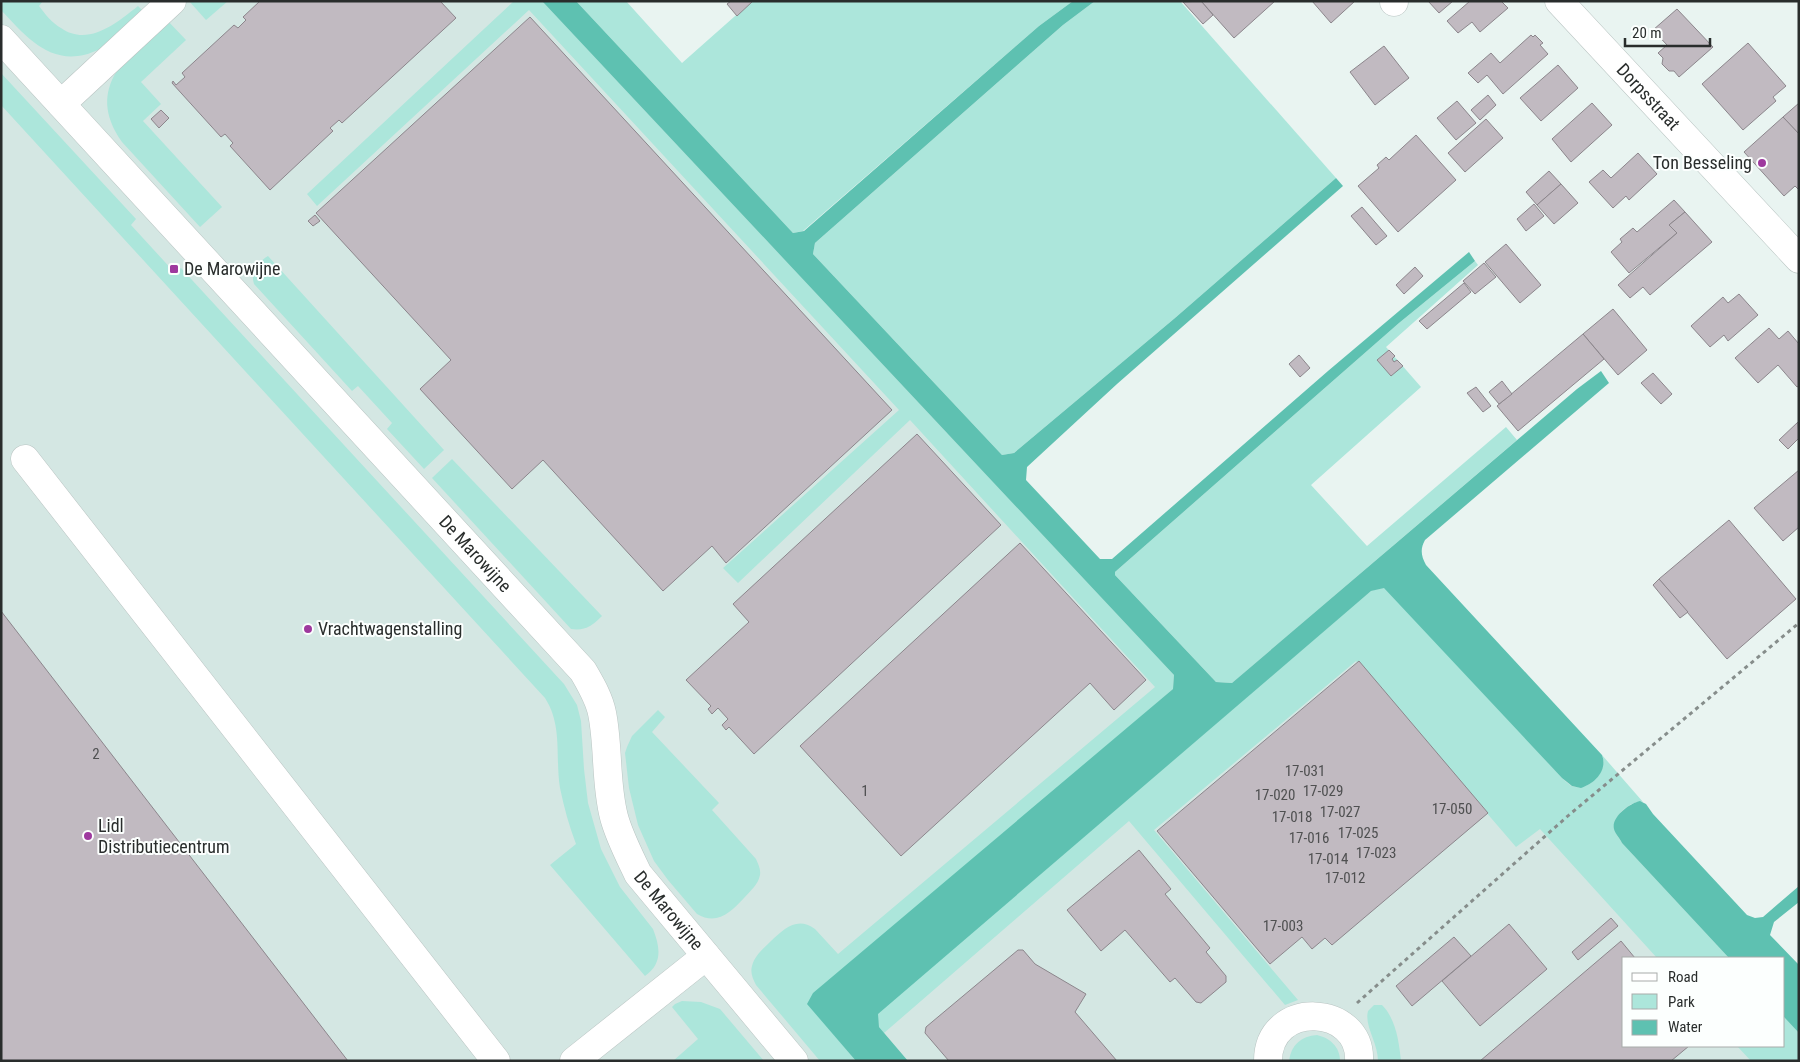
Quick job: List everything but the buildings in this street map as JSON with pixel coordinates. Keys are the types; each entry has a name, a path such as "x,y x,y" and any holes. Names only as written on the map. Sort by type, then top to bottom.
{"street":[{"path":"61,104 172,1"},
{"name":"Dorpsstraat","path":"1559,1 1795,248"},
{"name":"De Marowijne","path":"1,39 583,671 595,693 602,712 608,784 613,808 626,849 638,874 794,1061"},
{"path":"25,459 496,1061"},
{"path":"574,1061 706,956"},
{"path":"1268,1061 1268,1052 1274,1037 1283,1026 1295,1019 1309,1015 1323,1016 1336,1022 1347,1031 1355,1043 1358,1061"}],"path":[{"path":"1336,1022 1569,815 1799,623"}],"shaded area":[{"path":"1,1 571,1 1218,693 1389,549 1773,957 1622,957 1622,1047 1785,1047 1785,969 1799,984 1799,1061 1,1061"}],"green space":[{"path":"1,1 43,1 39,6 55,24 71,33 81,35 102,31 138,6 144,12 100,49 84,55 69,56 56,54 44,49 33,41 1,10"},
{"path":"189,1 228,1 206,20"},
{"path":"514,1 542,1 1174,675 1173,689 808,1004 856,1061 820,1061 756,985 751,971 757,955 781,932 797,924 808,925 815,929 838,954 1155,687 910,420 738,583 723,568 899,410 529,10 317,206 307,194"},
{"path":"576,1 626,1 682,63 752,1 1073,1 1039,26 803,231 793,233"},
{"path":"1095,1 1180,1 1336,178 1175,318 1014,453 1002,455 813,254 815,243 1063,25"},
{"path":"165,18 186,40 141,82 161,104 143,121 222,207 200,227 122,142 111,122 107,104 109,88 116,73 138,45"},
{"path":"1,73 136,219 131,225 175,273 181,268 564,684 577,705 581,721 588,803 601,849 620,887 653,929 657,942 658,954 655,966 645,976 550,865 576,844 560,788 554,720 545,698 1,105"},
{"path":"268,256 444,450 424,469 387,429 392,423 358,386 352,391 254,284 253,275 255,268"},
{"path":"1475,261 1478,265 1386,347 1421,387 1311,485 1367,546 1506,427 1517,440 1232,683 1216,682 1115,575 1115,572 1399,323"},
{"path":"452,459 602,616 598,620 584,628 571,629 432,478"},
{"path":"1384,587 1569,784 1574,787 1582,787 1592,782 1603,767 1602,755 1643,802 1628,806 1616,819 1615,831 1622,843 1728,957 1656,957 1540,829 1516,847 1356,661 1154,830 1298,1000 1285,1005 1129,821 884,1033 879,1027 877,1014 1371,591"},
{"path":"658,710 665,717 652,732 719,803 712,810 756,859 760,869 758,882 754,887 734,908 717,918 711,919 697,914 668,880 654,861 638,825 629,788 625,753 632,736"},
{"path":"682,1001 701,1002 720,1009 764,1061 673,1061 698,1039 672,1007"},
{"path":"1374,1005 1382,1005 1391,1017 1398,1039 1401,1061 1378,1061 1367,1017 1368,1011"},
{"path":"1785,1018 1799,1033 1799,1061 1751,1061 1738,1047 1785,1047"},
{"path":"1317,1035 1326,1038 1336,1047 1340,1061 1289,1061 1292,1050 1298,1042 1306,1037"}],"water":[{"path":"542,1 576,1 793,233 804,231 1039,26 1073,1 1095,1 1063,25 815,243 813,254 1002,455 1014,453 1175,318 1336,178 1343,186 1117,384 1027,467 1026,480 1100,559 1112,559 1328,371 1469,252 1475,261 1399,323 1115,572 1115,575 1216,682 1232,683 1577,389 1601,371 1609,383 1425,540 1422,546 1423,559 1426,565 1602,755 1603,766 1599,776 1581,788 1572,786 1562,778 1384,588 1371,591 878,1014 879,1027 908,1061 856,1061 807,1004 813,993 1173,689 1174,675"},
{"path":"1640,801 1646,804 1653,814 1747,915 1755,918 1763,917 1799,886 1799,902 1774,922 1770,935 1799,965 1799,1033 1785,1018 1785,957 1728,957 1622,843 1615,833 1615,820 1622,811"}],"place":[{"name":"Ton Besseling","path":"1762,163"},
{"name":"De Marowijne","path":"174,269"},
{"name":"Vrachtwagenstalling","path":"308,629"},
{"name":"Lidl Distributiecentrum","path":"88,836"}]}
